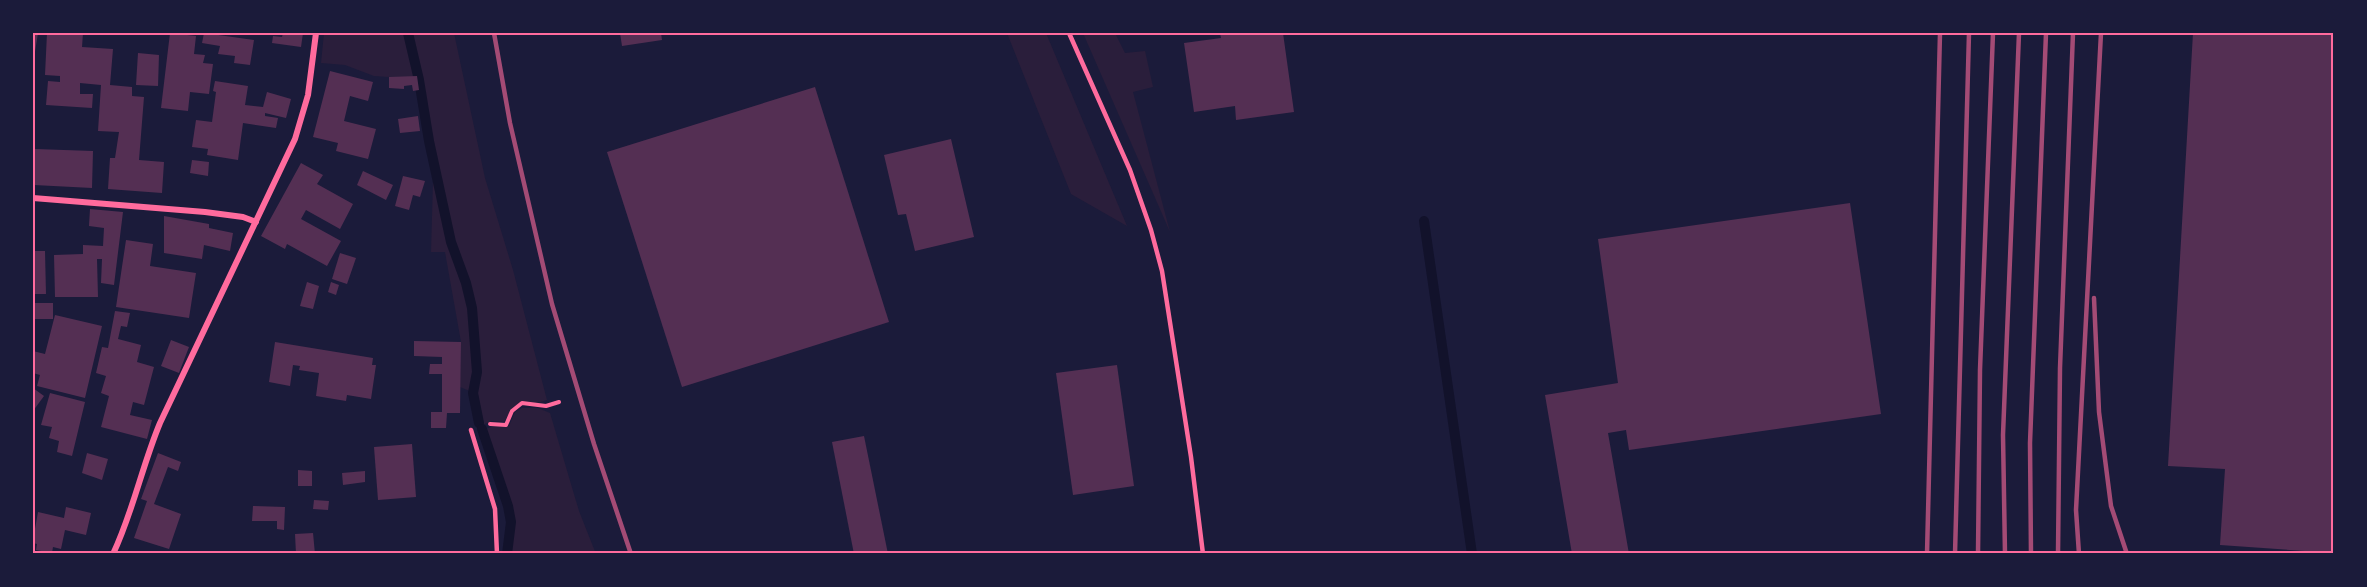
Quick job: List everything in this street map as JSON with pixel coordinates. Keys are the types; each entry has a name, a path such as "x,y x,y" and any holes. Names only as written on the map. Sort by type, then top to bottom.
{"street":[{"path":"113,554 130,512 151,444 160,423 300,127 308,95 316,33"},
{"path":"33,198 205,212 243,217 256,222"}],"lane":[{"path":"1069,33 1130,170 1151,230 1162,272 1191,457 1203,554"},
{"path":"471,430 495,509 497,554"}],"path":[{"path":"471,430 493,423 506,424 512,411 522,404 546,406 559,402"}],"shaded area":[{"path":"324,33 454,33 485,178 513,270 547,400 520,403 504,422 492,421 480,426 475,415 472,392 460,387 461,342 445,252 431,252 433,181 417,76 404,78 374,76 345,65 321,63"},
{"path":"1007,33 1046,33 1127,226 1071,194"},
{"path":"1083,33 1115,33 1125,53 1145,51 1153,87 1133,92 1170,232"},
{"path":"522,408 538,408 550,413 579,511 596,554 505,554 508,523 482,431 491,427 509,426 515,412"}],"building":[{"path":"33,33 38,33 34,58 33,57"},
{"path":"47,33 83,33 82,47 113,49 110,85 132,87 132,96 144,97 139,160 164,162 162,193 108,189 110,158 115,158 119,132 98,131 101,85 80,83 80,94 93,94 92,108 46,105 48,81 60,82 60,76 45,75"},
{"path":"170,33 196,36 194,54 205,55 203,63 213,64 209,94 190,92 188,111 161,108"},
{"path":"204,33 254,40 250,65 234,63 235,56 218,54 220,46 202,43"},
{"path":"283,33 303,33 301,47 272,43 273,36 282,37"},
{"path":"620,33 661,33 662,40 622,46"},
{"path":"1220,33 1283,33 1294,112 1236,120 1235,106 1194,112 1184,43 1221,38"},
{"path":"2193,33 2334,33 2334,553 2220,545 2225,469 2168,466"},
{"path":"138,53 159,55 158,86 136,85"},
{"path":"330,71 373,82 368,101 350,96 344,121 376,129 368,159 336,151 338,143 313,137"},
{"path":"417,76 419,90 413,91 412,85 404,86 404,89 389,88 389,77"},
{"path":"215,81 248,86 245,105 263,107 267,92 291,99 286,118 265,113 265,116 278,118 276,128 243,123 238,160 207,155 208,149 192,147 196,120 212,122 216,92 213,91"},
{"path":"815,87 889,322 682,387 607,152"},
{"path":"418,116 420,131 400,133 398,119"},
{"path":"951,139 974,237 915,251 906,214 898,215 884,155"},
{"path":"35,149 93,151 92,188 34,185"},
{"path":"192,160 209,162 208,176 190,173"},
{"path":"301,163 323,175 317,184 353,204 340,229 306,210 301,219 341,241 327,266 287,244 285,249 261,236"},
{"path":"363,171 393,185 386,200 357,185"},
{"path":"403,176 425,181 420,197 413,195 409,210 395,206"},
{"path":"1850,203 1881,414 1629,450 1626,430 1608,433 1629,554 1572,554 1545,395 1618,383 1598,239"},
{"path":"90,209 123,212 114,285 101,283 102,259 97,259 98,297 55,297 54,255 83,254 83,245 103,246 104,228 89,226"},
{"path":"164,216 209,224 209,228 233,233 230,251 204,245 202,259 164,253"},
{"path":"126,240 153,244 150,266 196,273 189,318 116,307"},
{"path":"33,251 45,251 46,294 33,294"},
{"path":"340,253 356,258 347,284 332,279"},
{"path":"307,282 319,286 313,309 300,306"},
{"path":"331,282 339,285 336,295 328,292"},
{"path":"33,303 53,303 53,319 33,319"},
{"path":"115,311 130,313 127,327 121,326 118,339 141,345 137,362 154,367 144,405 133,402 130,415 152,420 147,439 101,427 109,396 101,393 106,376 96,373 102,347 108,348"},
{"path":"55,315 102,326 85,398 37,386 40,375 33,373 33,351 45,354"},
{"path":"171,340 189,347 179,373 161,366"},
{"path":"414,341 461,342 460,413 447,413 446,428 431,428 431,412 442,412 442,374 429,374 430,364 442,364 442,357 414,356"},
{"path":"275,342 373,358 372,365 376,365 371,399 347,395 346,401 316,396 319,373 299,370 300,366 293,365 290,386 269,382"},
{"path":"1117,365 1134,486 1073,495 1056,373"},
{"path":"33,388 44,396 33,411"},
{"path":"50,393 85,402 72,456 57,452 59,441 49,438 52,427 41,425"},
{"path":"864,436 888,554 854,554 832,442"},
{"path":"412,444 416,497 378,500 374,447"},
{"path":"87,453 108,459 102,480 82,473"},
{"path":"158,453 181,462 178,471 168,467 154,504 181,514 169,549 134,538 147,501 141,499"},
{"path":"298,470 312,471 312,486 298,486"},
{"path":"365,471 365,482 343,485 342,473"},
{"path":"314,500 329,501 328,510 313,509"},
{"path":"253,506 285,507 284,530 277,529 277,521 252,521"},
{"path":"66,507 91,513 86,535 65,530 61,549 53,547 52,553 36,550 37,544 33,543 33,540 38,512 64,518"},
{"path":"313,533 315,554 296,554 295,534"}],"waterway":[{"path":"408,33 451,242 466,283 472,308 477,372 473,393 479,423"},
{"path":"1424,221 1472,554"},
{"path":"482,429 508,506 511,522 507,554"}],"railway":[{"path":"494,33 510,123 552,304 594,444 631,554"},
{"path":"1927,554 1940,33"},
{"path":"1955,554 1969,33"},
{"path":"1978,554 1980,370 1993,33"},
{"path":"2005,554 2003,435 2019,33"},
{"path":"2031,554 2030,443 2046,33"},
{"path":"2058,554 2060,368 2073,33"},
{"path":"2079,554 2076,510 2101,33"},
{"path":"2094,298 2099,412 2111,506 2127,554"}]}
